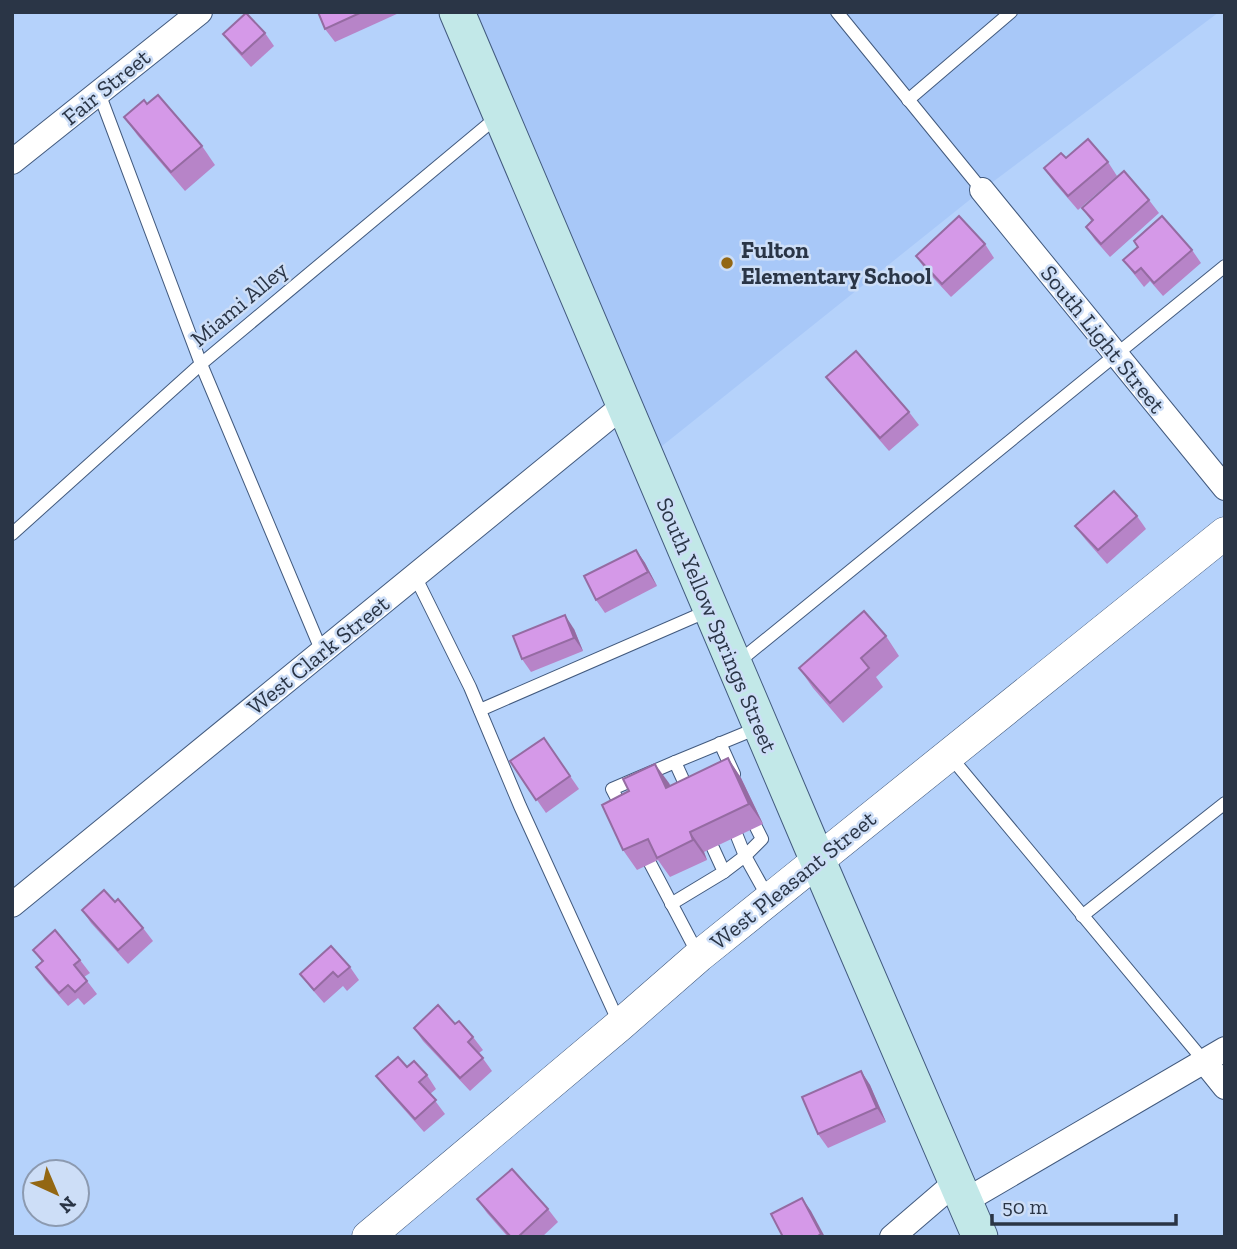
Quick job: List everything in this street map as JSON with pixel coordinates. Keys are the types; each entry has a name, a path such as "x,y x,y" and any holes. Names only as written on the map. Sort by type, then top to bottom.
{"main road":[{"name":"South Yellow Springs Street","path":"457,12 980,1237"}],"street":[{"name":"Fair Street","path":"12,162 200,12"},
{"name":"South Light Street","path":"982,190 1225,488"},
{"name":"West Clark Street","path":"12,905 624,405"},
{"name":"West Pleasant Street","path":"368,1237 699,956 1225,533"},
{"path":"892,1237 961,1192 1214,1055 1225,1087"}],"lane":[{"path":"838,12 982,190"},
{"path":"908,100 1011,12"},
{"path":"99,93 201,364 322,652"},
{"name":"Miami Alley","path":"12,534 201,364 500,114"},
{"path":"734,665 1225,266"},
{"path":"415,576 480,710 520,806 620,1025"},
{"path":"480,710 711,610"},
{"path":"627,818 612,789 675,762 704,758 720,743 761,727"},
{"path":"720,743 737,780"},
{"path":"948,755 1082,916 1214,1055"},
{"path":"675,762 693,801"},
{"path":"1082,916 1225,803"},
{"path":"671,904 745,856 762,839 756,827"},
{"path":"737,836 769,899"},
{"path":"713,848 724,872"},
{"path":"650,863 699,956"}],"shaded area":[{"name":"Fulton Elementary School","path":"457,12 1219,12 982,190 647,458"}],"building":[{"path":"318,12 362,12 325,29"},
{"path":"246,13 265,33 242,54 223,34"},
{"path":"158,95 202,146 171,172 124,117 144,100 147,104"},
{"path":"1088,139 1108,162 1068,196 1044,168 1061,153 1066,158"},
{"path":"1124,171 1149,200 1101,244 1086,227 1093,220 1082,208"},
{"path":"959,216 985,244 942,284 916,256"},
{"path":"1162,216 1192,250 1154,283 1141,268 1135,273 1123,260 1138,247 1134,241"},
{"path":"856,351 909,412 880,438 826,377"},
{"path":"1114,491 1137,516 1098,550 1075,526"},
{"path":"636,550 648,572 596,600 584,576"},
{"path":"864,611 886,636 861,658 869,668 830,703 799,668"},
{"path":"565,615 574,638 522,659 513,636"},
{"path":"544,738 570,776 536,800 510,761"},
{"path":"728,758 749,804 690,832 693,840 657,858 648,839 623,850 602,805 629,791 623,779 655,764 666,788"},
{"path":"104,890 115,902 118,899 143,928 118,950 82,910"},
{"path":"55,930 80,960 74,965 87,981 75,992 68,985 59,993 36,967 43,961 33,950"},
{"path":"331,946 350,967 338,977 333,972 314,990 300,974"},
{"path":"438,1005 455,1024 459,1021 473,1037 468,1042 483,1058 460,1078 414,1028"},
{"path":"398,1057 407,1067 414,1061 427,1075 419,1082 436,1100 415,1119 376,1076"},
{"path":"861,1071 877,1108 818,1134 802,1097"},
{"path":"512,1169 548,1209 518,1237 511,1237 477,1199"},
{"path":"802,1198 821,1234 816,1237 783,1237 771,1214"}],"place":[{"name":"Fulton Elementary School","path":"727,263"}]}
